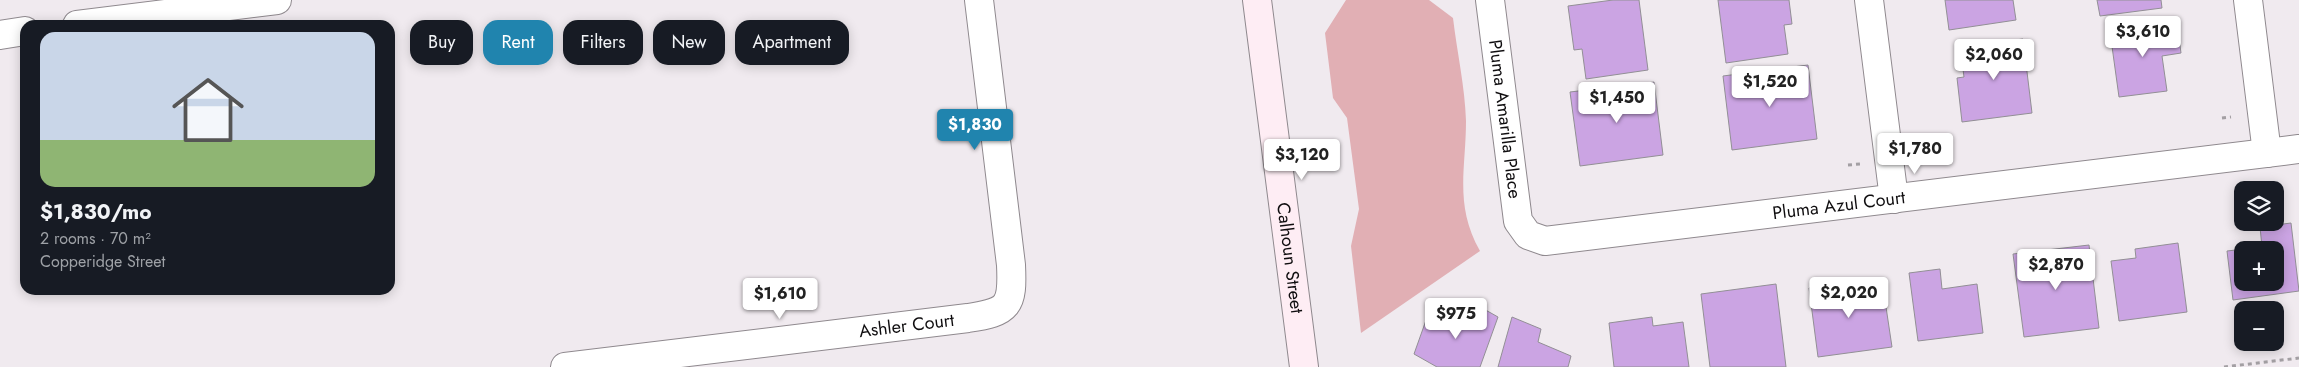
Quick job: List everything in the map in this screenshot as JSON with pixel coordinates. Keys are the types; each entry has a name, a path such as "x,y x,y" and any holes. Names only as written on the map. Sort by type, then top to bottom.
{"street":[{"path":"116,20 277,0"},
{"name":"Ashler Court","path":"565,367 968,318 992,314 1007,305 1012,289 1011,265 978,0"},
{"name":"Calhoun Street","path":"1258,0 1304,367"},
{"name":"Pluma Amarilla Place","path":"1490,0 1514,197 1518,221 1528,235"},
{"path":"1869,0 1894,199"},
{"path":"2248,0 2267,152"},
{"path":"0,34 20,32"},
{"name":"Pluma Azul Court","path":"1528,235 1545,241 1568,239 2299,149"}],"path":[{"path":"2224,367 2299,358"}],"shaded area":[{"path":"1346,0 1429,0 1453,18 1463,82 1466,121 1464,202 1472,234 1480,251 1361,333 1351,246 1359,209 1347,118 1333,98 1325,33"}],"building":[{"path":"1613,0 1639,0 1648,70 1586,79 1582,49 1574,50 1568,6"},
{"path":"1718,0 1789,0 1792,24 1784,25 1788,54 1726,63"},
{"path":"1945,0 2013,0 2016,20 1949,30"},
{"path":"2097,0 2161,0 2162,8 2100,16"},
{"path":"2177,23 2181,53 2162,56 2167,91 2119,97 2110,32"},
{"path":"2023,39 2032,113 1962,122 1957,78 1964,77 1960,47"},
{"path":"1808,65 1817,139 1732,150 1723,76"},
{"path":"1654,82 1663,155 1580,166 1570,92"},
{"path":"2291,223 2299,291 2233,300 2227,251 2234,250 2234,291 2284,291 2284,241 2261,241 2260,231 2284,231 2284,224"},
{"path":"2178,243 2187,312 2119,321 2111,261 2136,258 2135,249"},
{"path":"2089,245 2099,328 2024,337 2013,254"},
{"path":"1940,269 1942,289 1977,284 1983,333 1918,341 1909,273"},
{"path":"1853,282 1854,291 1883,287 1892,347 1818,357 1809,288"},
{"path":"1776,284 1786,367 1710,367 1701,294"},
{"path":"1475,304 1498,317 1480,367 1437,367 1414,354 1430,309 1466,329"},
{"path":"1512,317 1541,329 1538,342 1571,356 1568,367 1498,367"},
{"path":"1652,317 1653,326 1683,322 1689,367 1614,367 1609,323"}]}
